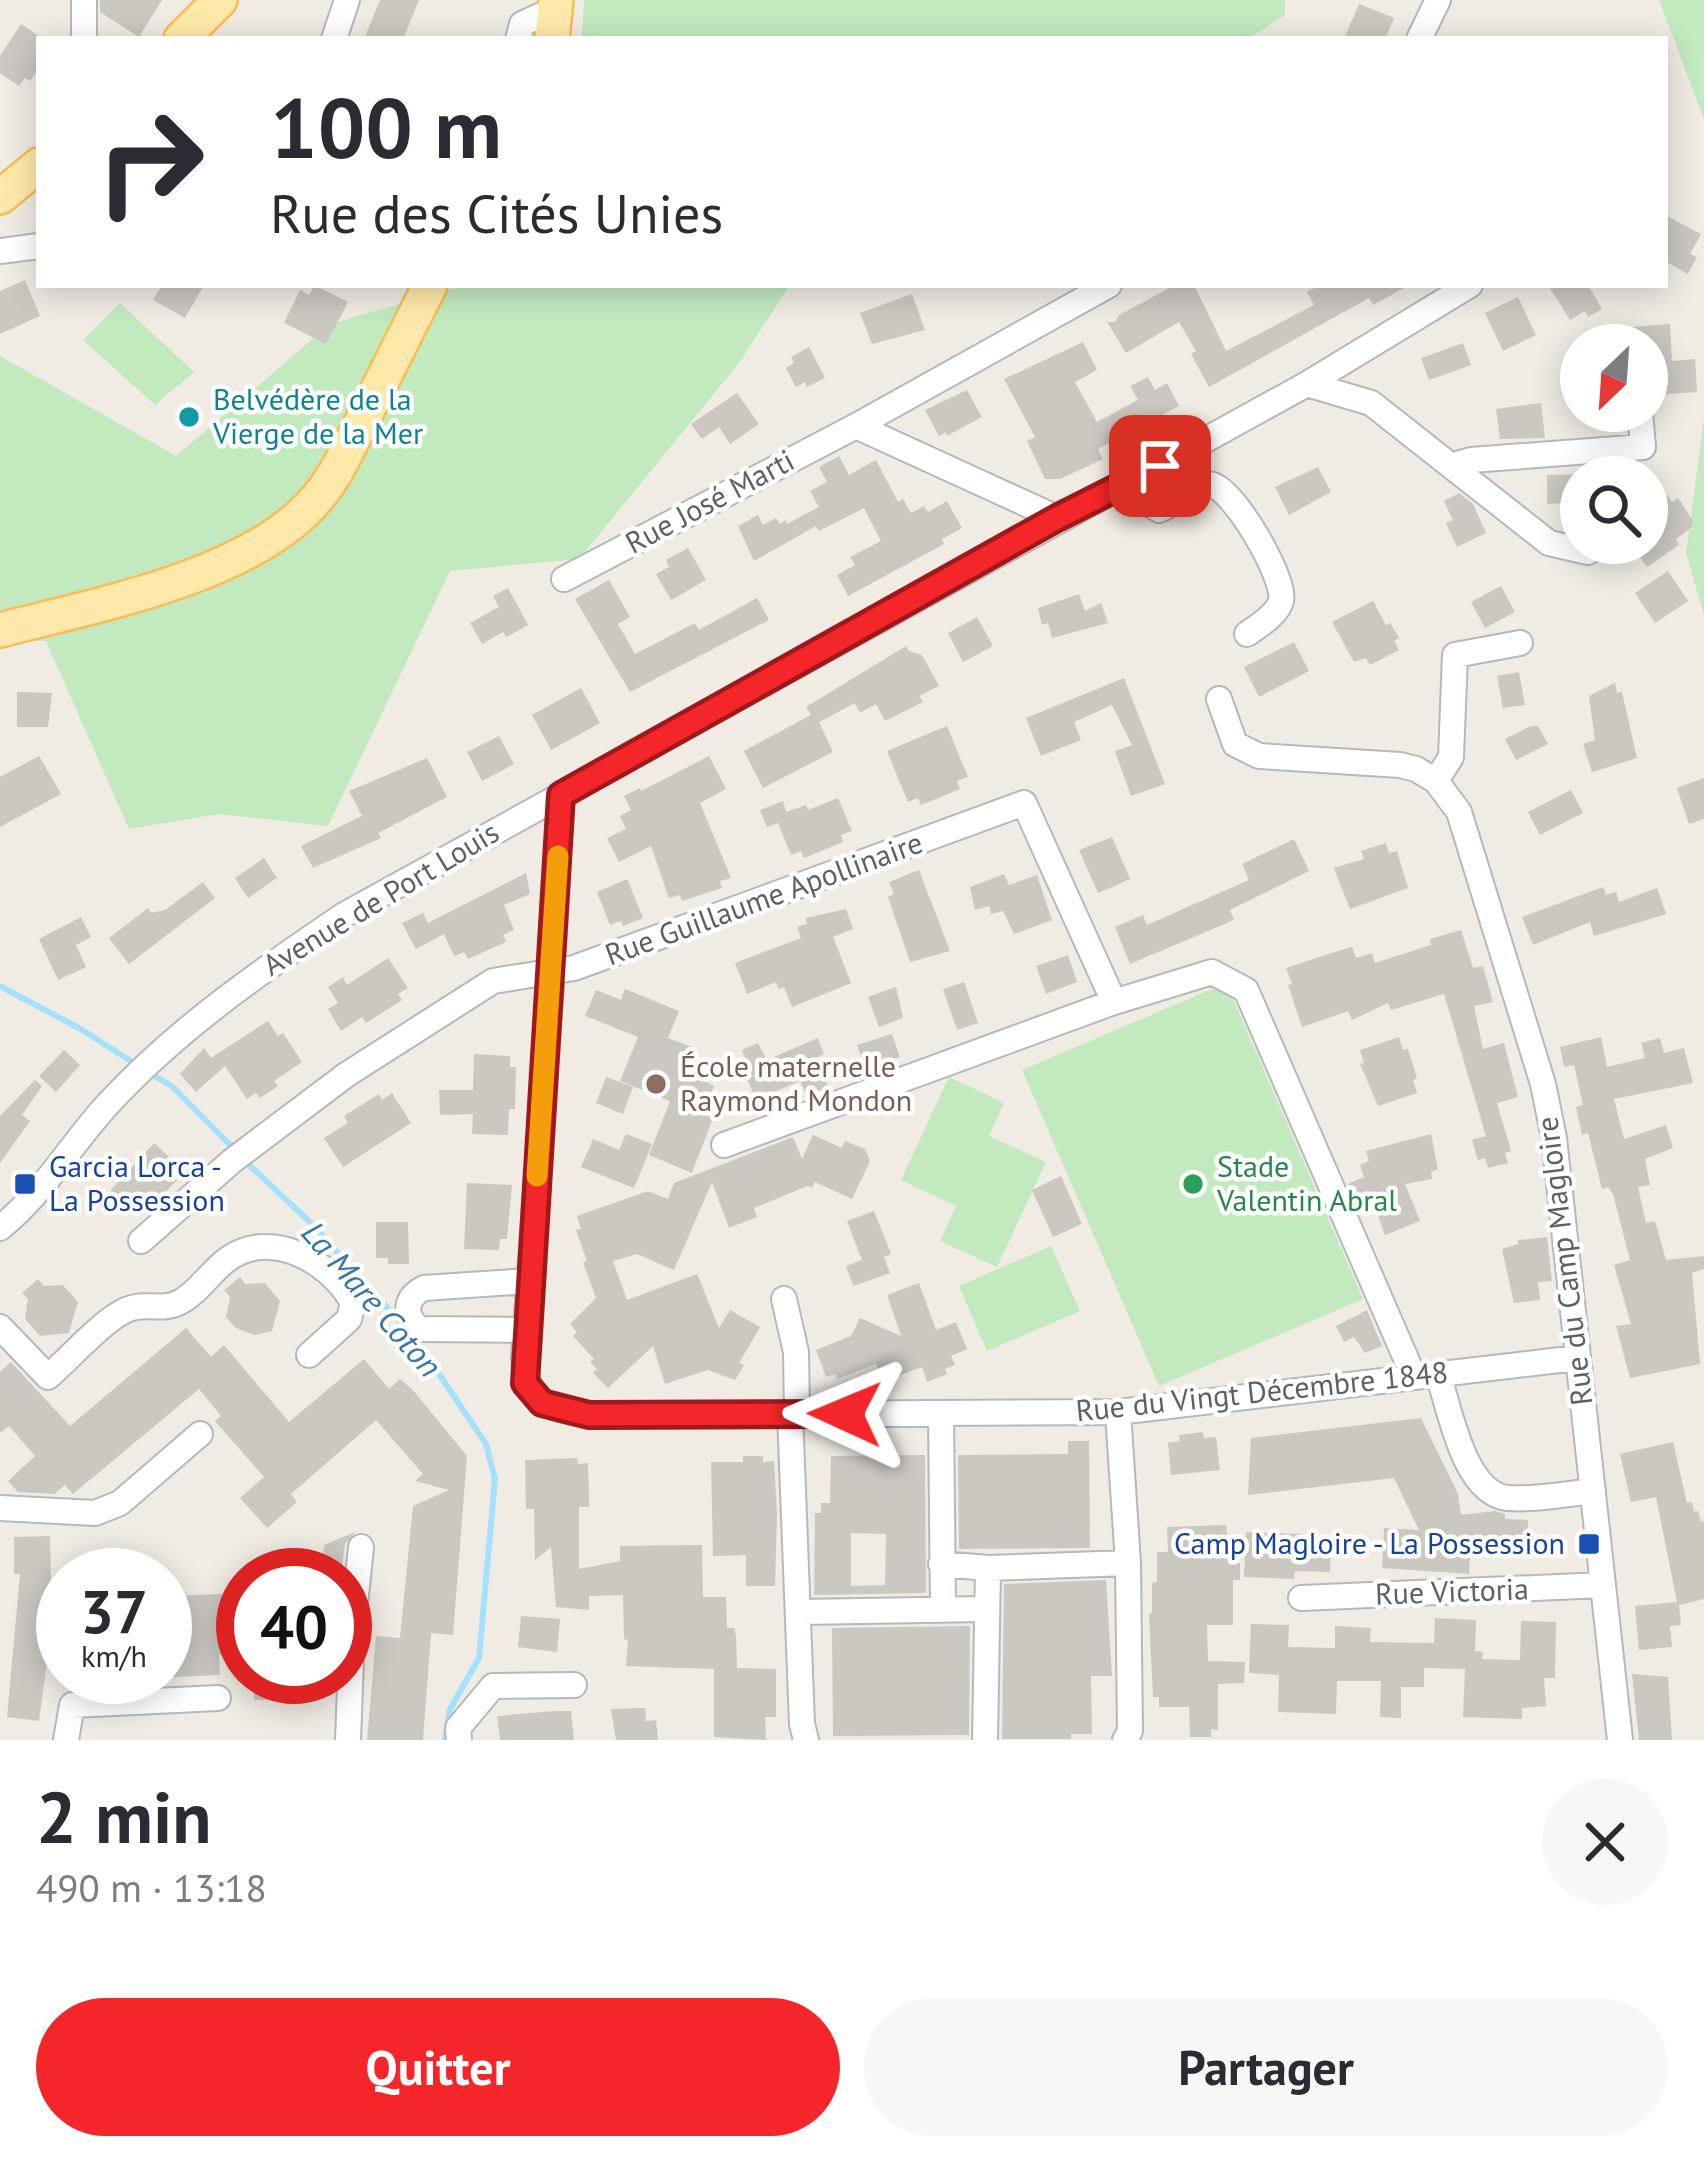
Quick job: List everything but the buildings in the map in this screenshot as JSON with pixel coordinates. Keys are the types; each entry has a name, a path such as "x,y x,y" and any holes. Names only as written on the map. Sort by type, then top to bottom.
{"main road":[{"path":"184,36 220,0"},
{"path":"0,181 36,152"},
{"path":"0,197 36,167"},
{"path":"0,630 198,576 287,528 315,501 345,454 428,288"}],"street":[{"path":"84,0 84,36"},
{"path":"335,36 347,0"},
{"path":"1420,36 1438,0"},
{"path":"519,36 522,24 539,16 554,19"},
{"path":"0,251 36,246"},
{"name":"Rue José Marti","path":"564,579 856,426 1104,288"},
{"name":"Avenue de Port Louis","path":"0,1228 20,1212 109,1103 163,1052 248,980 344,915 1307,384 1465,288"},
{"path":"1307,384 1371,403 1550,544 1560,546"},
{"path":"856,426 1057,518"},
{"path":"1451,466 1471,460 1642,447 1641,432"},
{"path":"1123,486 1159,509 1196,486 1225,489 1251,526 1280,585 1281,601 1247,634"},
{"path":"1219,700 1235,744 1259,756 1400,765 1436,782 1451,757 1455,655 1520,643"},
{"name":"Rue du Camp Magloire","path":"1436,782 1459,812 1543,1084 1560,1171 1620,1740"},
{"path":"529,1281 424,1288 413,1294 407,1306 410,1320 419,1329 526,1330 561,795"},
{"name":"Rue Guillaume Apollinaire","path":"141,1241 232,1161 346,1075 493,981 574,968 1024,802 1114,1002"},
{"path":"724,1145 1114,1002 1212,972 1246,990 1471,1473 1485,1489 1504,1498 1593,1491"},
{"path":"0,1328 48,1377 124,1311 146,1305 164,1309 186,1299 228,1259 248,1248 276,1248 330,1270 352,1303 349,1319 309,1355"},
{"path":"784,1299 796,1352 806,1740"},
{"name":"Rue du Vingt Décembre 1848","path":"526,1330 525,1383 542,1403 589,1415 1118,1412 1577,1358"},
{"path":"1118,1412 1127,1563 1130,1731 1125,1740"},
{"path":"940,1414 944,1609"},
{"path":"0,1508 95,1513 120,1503 200,1434"},
{"path":"348,1740 361,1547"},
{"path":"941,1564 988,1568 1127,1563"},
{"path":"985,1740 988,1568"},
{"name":"Rue Victoria","path":"1301,1598 1603,1585"},
{"path":"800,1612 986,1609"},
{"path":"459,1740 458,1728 493,1686 574,1685"},
{"path":"66,1740 72,1705 216,1698"}],"green space":[{"path":"584,0 1285,0 1285,15 1253,36 582,36"},
{"path":"1659,0 1704,0 1704,120"},
{"path":"456,288 788,288 739,363 579,559 450,571 328,826 219,814 129,829 46,641 0,641 0,356 176,456 330,324"},
{"path":"120,303 194,372 155,405 83,340"},
{"path":"1704,418 1704,615 1686,553"},
{"name":"Stade Valentin Abral","path":"1226,983 1363,1299 1159,1386 1022,1070"},
{"path":"949,1077 1004,1103 989,1136 1046,1162 997,1267 940,1241 956,1206 901,1180"},
{"path":"1051,1246 1080,1311 987,1351 959,1286"}],"waterway":[{"name":"La Mare Coton","path":"0,986 137,1065"},
{"name":"La Mare Coton","path":"148,1072 173,1087 236,1151"},
{"name":"La Mare Coton","path":"245,1161 313,1225 402,1324"},
{"name":"La Mare Coton","path":"415,1338 486,1444 495,1479 479,1658 450,1709 445,1740"}],"slow traffic":[{"path":"537,1176 558,856"}],"place":[{"name":"Belvédère de la Vierge de la Mer","path":"189,417"},
{"name":"École maternelle Raymond Mondon","path":"656,1084"},
{"name":"Garcia Lorca - La Possession","path":"25,1184"},
{"name":"Stade Valentin Abral","path":"1193,1184"},
{"name":"Camp Magloire - La Possession","path":"1589,1544"}],"route":[{"path":"845,1414 589,1415 542,1403 525,1383 561,795 1057,518 1160,466"}]}
